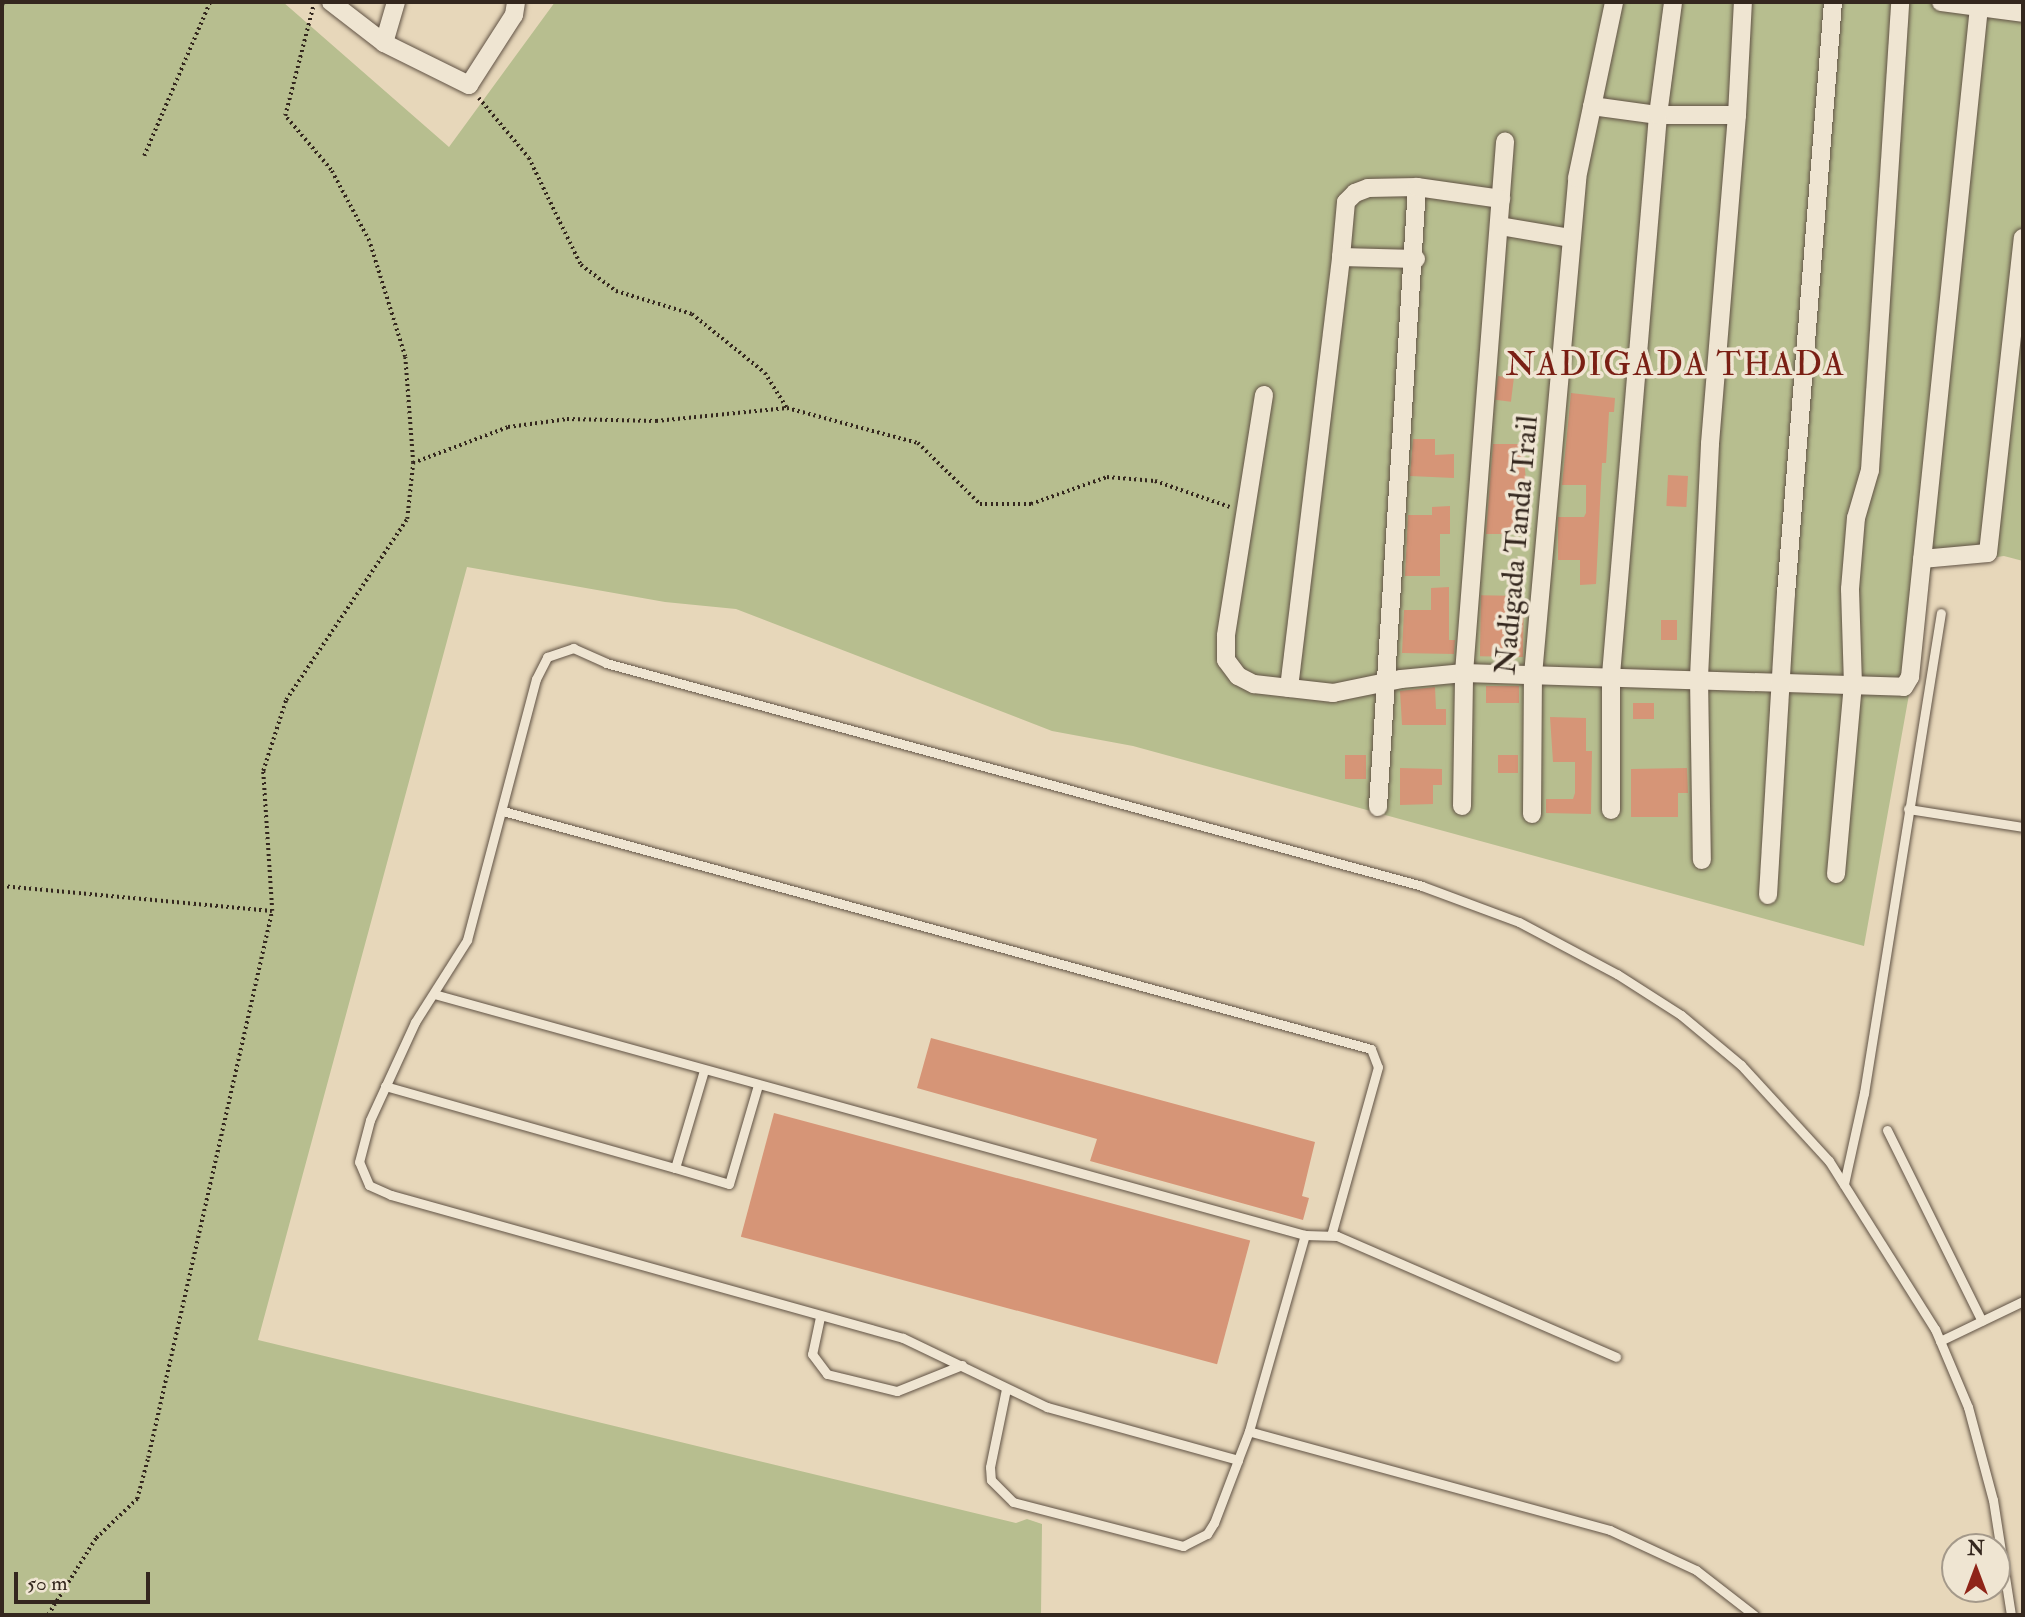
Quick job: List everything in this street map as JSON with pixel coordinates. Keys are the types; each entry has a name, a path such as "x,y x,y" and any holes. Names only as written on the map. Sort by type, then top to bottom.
{"street":[{"path":"331,2 384,43 469,85 514,15 516,2"},
{"path":"384,43 396,2"},
{"path":"1614,2 1592,106 1658,115 1737,115"},
{"path":"1611,810 1611,675 1634,428 1658,115 1673,2"},
{"path":"1702,860 1699,678 1710,444 1722,340 1729,190 1737,115 1743,2"},
{"path":"1768,895 1781,681 1833,2"},
{"path":"1836,874 1853,685 1850,589 1856,518 1870,470 1900,2"},
{"path":"1941,2 2023,13"},
{"path":"1264,395 1226,660 1238,676 1254,684 1333,693 1385,682 1464,673 1781,681 1895,689 1908,682 1979,7"},
{"name":"Nadigada Tanda Trail","path":"1532,814 1533,675 1577,178 1592,106"},
{"path":"1462,806 1464,673 1505,142"},
{"path":"1289,688 1346,202 1355,192 1417,187 1501,199"},
{"path":"1378,807 1416,259 1417,187"},
{"path":"1500,226 1571,238"},
{"path":"1922,559 1987,553 2023,239"},
{"path":"1341,257 1416,259"}],"lane":[{"path":"1844,1184 1864,1093 1941,613"},
{"path":"1238,1460 1046,1407 903,1338 820,1317 391,1195 369,1185 360,1170 361,1150 385,1086 434,994 467,940 540,667 555,651 573,648 606,663 1475,904 1617,974 1681,1015 1741,1065 1844,1184 1940,1341 1968,1407 1986,1473 2011,1615"},
{"path":"1908,809 2023,827"},
{"path":"503,811 1371,1049 1378,1067 1331,1235"},
{"path":"434,994 1305,1235 1331,1235 1616,1357"},
{"path":"675,1168 704,1070"},
{"path":"385,1086 729,1184 758,1085"},
{"path":"1887,1130 1982,1321"},
{"path":"1006,1389 990,1466 991,1480 1013,1502 1183,1546 1206,1534 1214,1523 1249,1431 1305,1235"},
{"path":"1940,1341 2023,1301"},
{"path":"820,1317 812,1354 827,1374 897,1391 962,1365"},
{"path":"1249,1431 1610,1530 1696,1570 1754,1615"}],"path":[{"path":"144,156 210,2"},
{"path":"48,1615 96,1538 136,1499 272,911 263,771 286,700 407,519 413,463 405,358 369,241 331,170 285,116 315,2"},
{"path":"469,85 529,158 581,265 616,291 692,314 765,373 787,408"},
{"path":"413,463 508,427 567,419 656,421 787,408 918,443 980,504 1031,504 1107,477 1155,481 1246,513"},
{"path":"2,886 272,911"}],"green space":[{"path":"2,2 283,2 449,147 555,2 2023,2 2023,561 2004,556 1932,566 1864,946 1133,746 1052,731 736,609 665,602 467,567 258,1340 1016,1523 1027,1519 1042,1524 1041,1615 2,1615"}],"building":[{"path":"1498,376 1514,378 1511,402 1495,400"},
{"path":"1571,393 1615,398 1614,412 1609,412 1606,463 1602,463 1596,584 1580,585 1580,560 1558,560 1558,517 1584,517 1586,513 1586,485 1562,485"},
{"path":"1413,439 1435,439 1435,455 1454,454 1454,478 1410,476"},
{"path":"1493,444 1523,444 1526,482 1524,506 1518,506 1519,534 1486,534"},
{"path":"1668,475 1688,476 1686,507 1666,506"},
{"path":"1450,506 1450,534 1440,534 1440,576 1405,576 1408,515 1432,515 1432,507"},
{"path":"1449,587 1449,640 1455,640 1454,654 1402,653 1404,610 1431,610 1431,588"},
{"path":"1481,595 1524,596 1523,657 1480,656"},
{"path":"1661,620 1677,620 1677,640 1661,640"},
{"path":"1486,686 1519,686 1519,703 1486,703"},
{"path":"1435,687 1436,709 1446,709 1446,725 1402,725 1400,691"},
{"path":"1633,703 1654,703 1654,719 1633,719"},
{"path":"1550,717 1586,718 1586,751 1592,751 1591,814 1546,813 1546,799 1573,799 1575,793 1575,762 1553,762"},
{"path":"1345,755 1366,755 1366,779 1345,779"},
{"path":"1498,755 1518,755 1518,773 1498,773"},
{"path":"1400,768 1442,769 1442,785 1433,785 1433,804 1400,805"},
{"path":"1687,768 1688,793 1678,793 1678,817 1631,817 1631,769"},
{"path":"931,1038 1315,1142 1302,1196 1309,1198 1303,1220 1090,1161 1097,1139 917,1088"},
{"path":"774,1113 1250,1241 1217,1364 741,1237"}],"district":[{"name":"NADIGADA THADA","path":"1676,365"}]}
